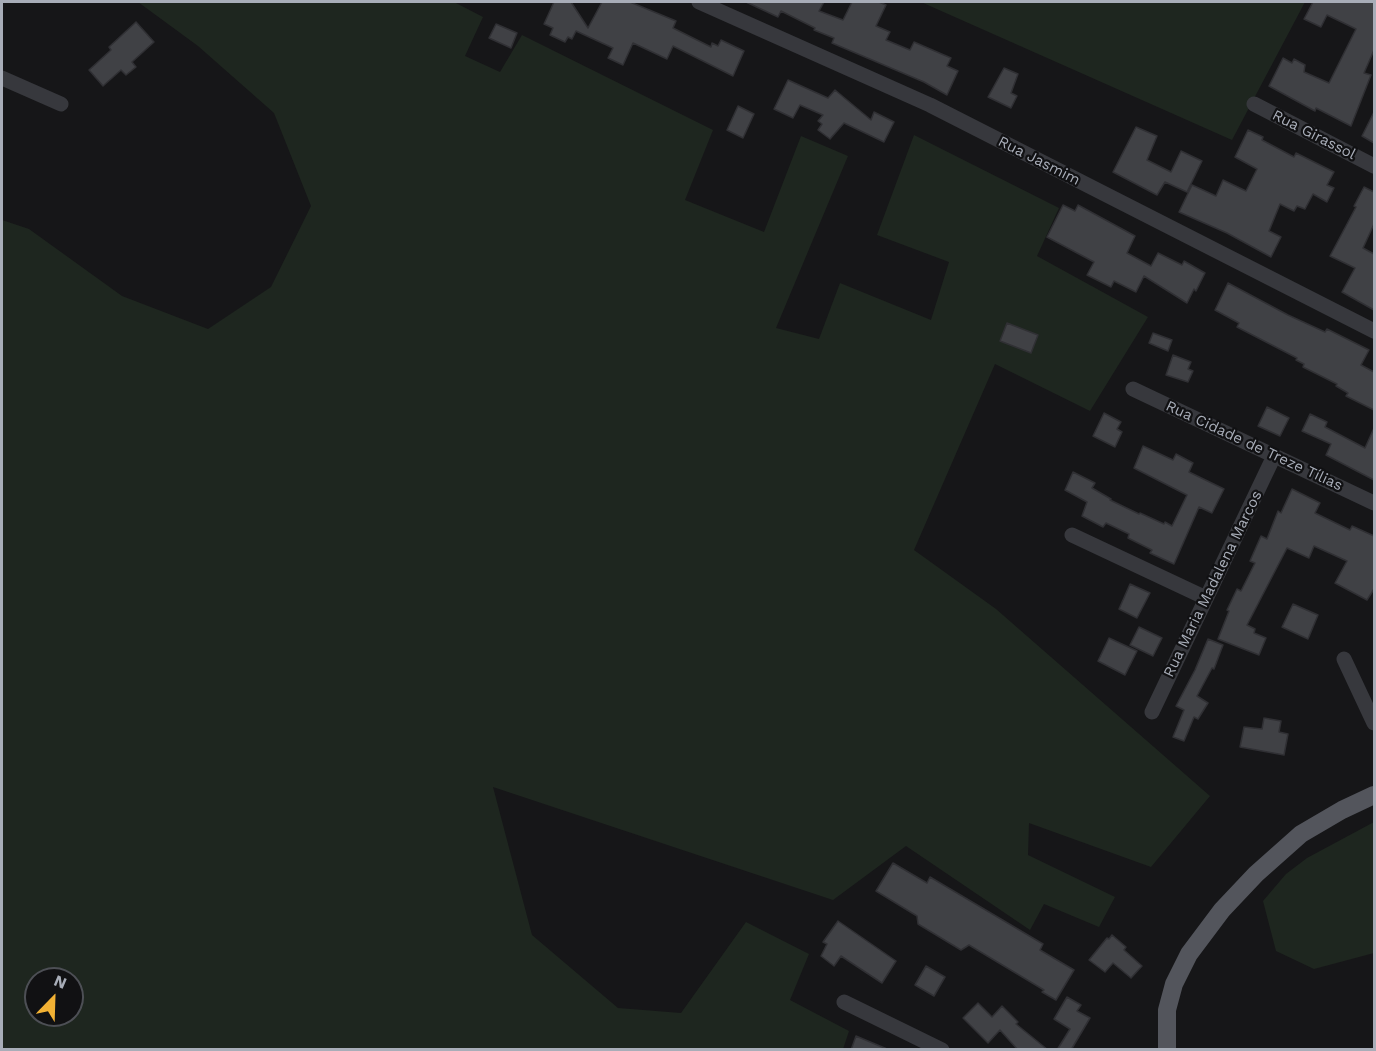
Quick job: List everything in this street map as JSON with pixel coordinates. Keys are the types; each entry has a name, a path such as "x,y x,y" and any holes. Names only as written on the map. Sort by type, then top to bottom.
{"main road":[{"path":"1167,1050 1167,1010 1174,984 1189,954 1222,910 1256,874 1301,834 1342,810 1374,795"}],"street":[{"name":"Rua Jasmim","path":"699,2 930,105 1374,331"},
{"path":"2,78 62,104"},
{"name":"Rua Girassol","path":"1254,104 1374,166"},
{"name":"Rua Cidade de Treze Tílias","path":"1133,389 1374,504"},
{"name":"Rua Maria Madalena Marcos","path":"1152,712 1274,456"},
{"path":"1072,535 1206,598"},
{"path":"1344,658 1374,723"},
{"path":"844,1002 942,1050"}],"shaded area":[{"path":"138,2 454,2 483,17 465,56 500,72 522,35 713,130 685,200 764,232 801,136 848,156 776,328 819,339 840,283 931,320 949,262 877,235 914,135 1059,208 1037,256 1148,317 1090,411 995,364 914,550 996,609 1210,796 1151,867 1029,823 1028,855 1115,897 1099,927 1044,904 1030,930 906,846 833,900 493,787 532,935 618,1008 681,1013 746,922 809,954 790,1000 849,1031 843,1049 2,1050 2,220 29,229 122,296 208,329 271,287 311,206 274,113 198,46"},
{"path":"921,2 1305,2 1232,140"},
{"path":"1374,822 1374,953 1314,969 1276,951 1263,901 1286,874 1307,858"}],"building":[{"path":"554,2 571,2 588,28 602,2 630,2 676,21 673,28 711,47 712,43 718,46 721,40 744,51 733,76 673,46 667,59 633,43 623,65 608,58 613,48 576,31 572,39 568,37 565,42 550,35 553,28 544,24"},
{"path":"746,2 824,2 819,11 843,20 852,2 879,2 886,5 876,26 890,32 886,40 910,50 914,42 951,58 947,66 958,71 947,95 924,82 832,43 834,38 814,30 815,28 781,11 778,17"},
{"path":"1313,2 1374,2 1374,50 1364,73 1371,75 1351,126 1316,108 1315,111 1269,86 1283,58 1292,63 1294,59 1305,65 1304,72 1329,83 1356,29 1327,15 1321,27 1304,19"},
{"path":"136,22 154,42 132,62 136,67 126,75 121,70 103,86 89,70 111,50 109,47"},
{"path":"496,24 517,33 511,48 489,38"},
{"path":"1004,68 1018,74 1011,93 1017,96 1011,108 988,97"},
{"path":"788,80 828,98 835,90 871,120 874,112 894,122 884,142 844,123 830,139 818,130 822,124 818,121 823,115 800,105 793,118 774,109"},
{"path":"738,106 754,114 743,138 727,130"},
{"path":"1374,112 1374,143 1362,136"},
{"path":"1136,127 1157,136 1147,160 1171,172 1181,151 1202,161 1187,192 1165,182 1157,195 1113,172"},
{"path":"1248,130 1294,157 1296,153 1334,172 1327,185 1334,188 1327,202 1313,194 1305,209 1297,206 1294,211 1280,204 1269,231 1281,237 1271,257 1227,233 1179,212 1192,185 1216,196 1223,180 1246,191 1257,169 1235,157"},
{"path":"1364,187 1374,192 1374,224 1363,248 1374,254 1374,310 1342,292 1355,268 1330,256"},
{"path":"1063,205 1075,211 1078,205 1135,236 1127,253 1151,266 1158,253 1182,265 1184,261 1205,273 1196,291 1194,289 1187,303 1144,276 1136,292 1114,281 1111,287 1087,275 1094,262 1047,237"},
{"path":"1228,283 1288,315 1325,332 1327,329 1369,350 1361,365 1374,372 1374,410 1346,396 1348,393 1336,386 1337,384 1303,367 1304,364 1296,360 1297,358 1237,327 1239,323 1215,310"},
{"path":"1007,323 1038,335 1031,353 1000,341"},
{"path":"1153,333 1172,340 1168,351 1149,343"},
{"path":"1173,355 1191,362 1188,369 1193,371 1188,382 1166,375"},
{"path":"1267,407 1289,418 1280,436 1258,426"},
{"path":"1104,413 1121,422 1117,429 1122,432 1115,447 1093,436"},
{"path":"1310,414 1327,422 1325,427 1365,448 1374,428 1374,480 1326,455 1331,444 1302,431"},
{"path":"1143,446 1173,460 1176,454 1193,463 1189,472 1224,489 1212,513 1199,507 1174,564 1150,553 1152,550 1128,538 1129,534 1106,523 1103,527 1082,516 1087,502 1065,490 1073,472 1095,483 1092,488 1110,500 1172,526 1187,495 1134,468"},
{"path":"1292,489 1320,503 1315,513 1350,530 1352,526 1374,536 1374,589 1367,600 1335,583 1347,561 1314,546 1309,558 1287,548 1247,625 1255,629 1254,633 1266,638 1259,655 1218,639 1229,611 1227,610 1237,589 1241,591 1255,563 1250,561 1261,536 1267,539 1278,511 1281,513"},
{"path":"1130,584 1150,593 1137,618 1119,609"},
{"path":"1293,604 1318,615 1308,639 1282,627"},
{"path":"1139,627 1162,638 1153,656 1130,645"},
{"path":"1109,638 1137,651 1125,675 1098,661"},
{"path":"1208,639 1223,645 1214,669 1212,668 1197,696 1208,703 1198,719 1194,717 1184,741 1173,737 1184,710 1176,706"},
{"path":"1264,718 1281,721 1279,732 1288,734 1284,755 1240,747 1244,727 1262,729"},
{"path":"893,863 927,883 930,877 1043,944 1040,950 1074,970 1056,1000 1042,992 1044,990 969,945 961,950 918,924 917,916 876,891"},
{"path":"838,921 896,961 882,983 841,956 834,966 821,956 827,944 823,942"},
{"path":"1112,935 1126,947 1124,950 1142,966 1131,978 1113,963 1105,972 1089,960"},
{"path":"926,966 945,977 934,996 915,985"},
{"path":"1067,997 1081,1005 1077,1011 1090,1018 1071,1050 1057,1050 1070,1029 1054,1019"},
{"path":"978,1003 992,1017 1002,1006 1018,1022 1016,1024 1048,1050 1018,1050 1000,1030 988,1043 963,1018"},
{"path":"856,1036 887,1049 887,1050 851,1050"}]}
